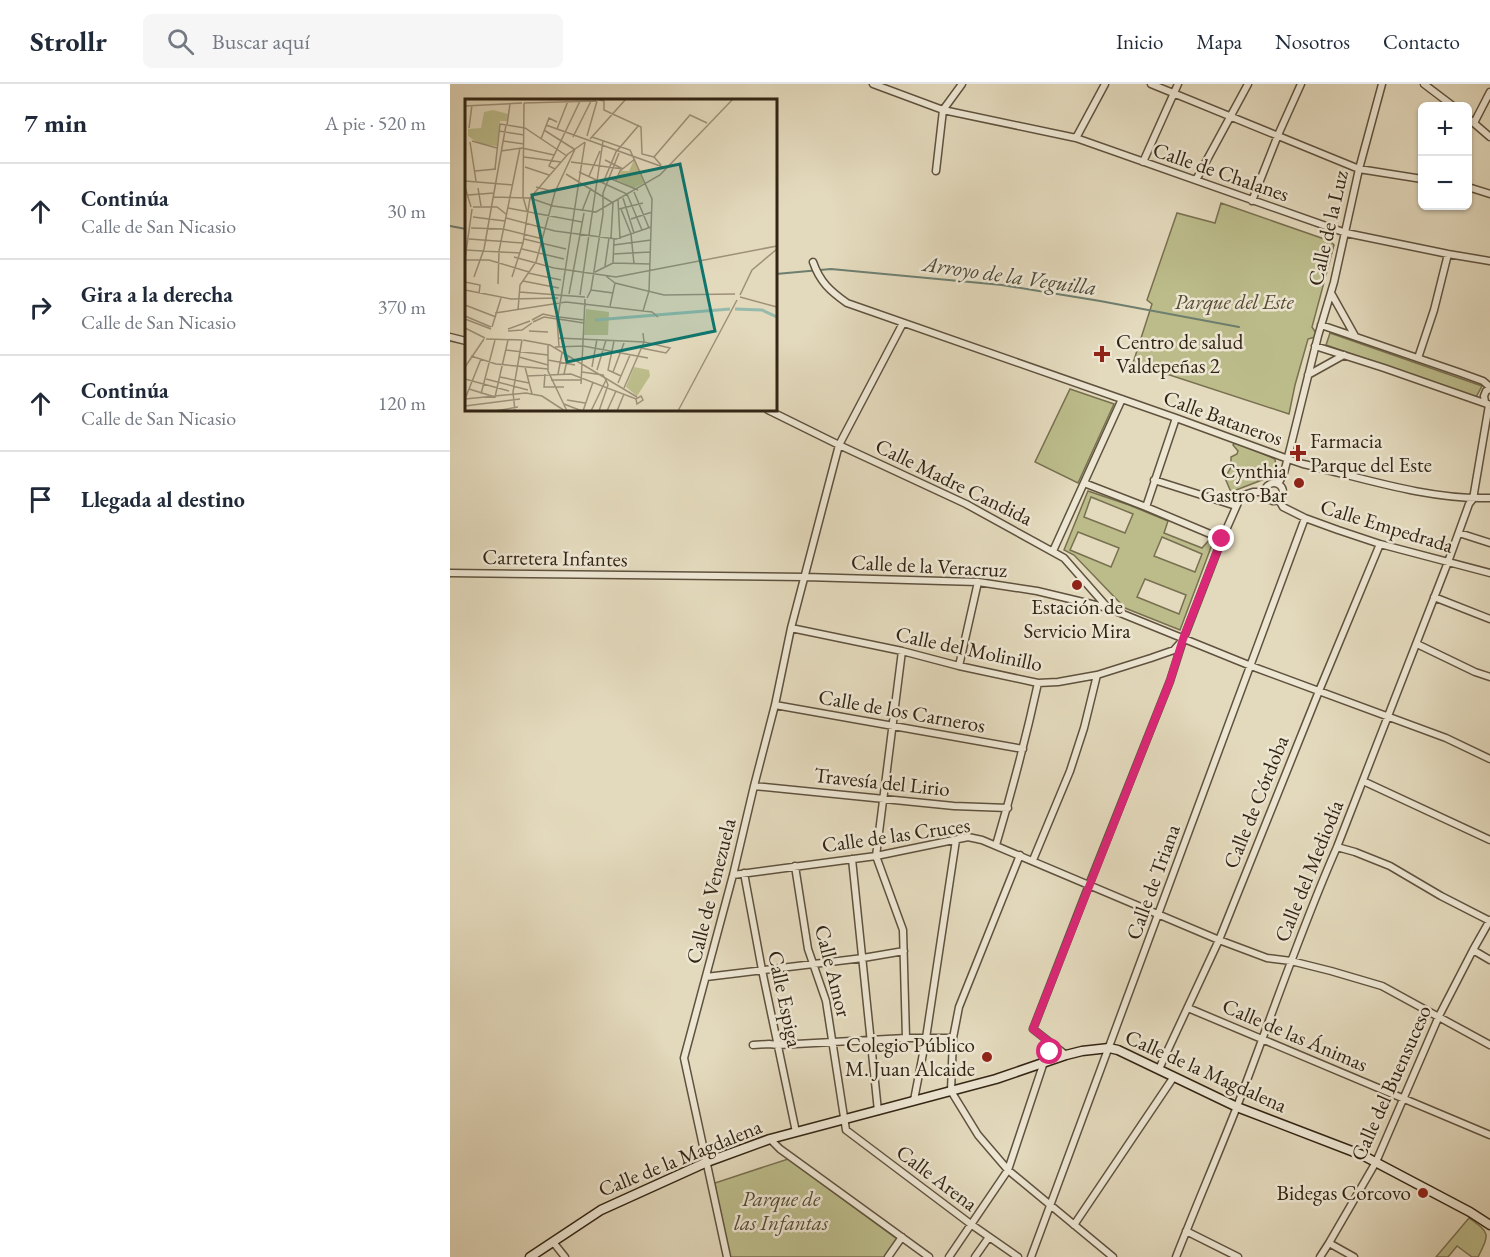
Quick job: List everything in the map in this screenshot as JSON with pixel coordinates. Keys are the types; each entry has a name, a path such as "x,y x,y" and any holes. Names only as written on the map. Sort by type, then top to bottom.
{"street":[{"name":"Calle de Chalanes","path":"873,84 943,110 1076,138 1346,233 1490,261"},
{"path":"936,171 943,110 962,84"},
{"path":"1076,138 1105,84"},
{"path":"1151,84 1359,169 1418,178"},
{"path":"1143,162 1178,84"},
{"path":"1196,180 1248,84"},
{"path":"1252,201 1301,84"},
{"name":"Calle de la Luz","path":"1278,484 1284,474 1288,459 1382,84"},
{"path":"1426,85 1448,102"},
{"path":"1490,92 1474,123 1490,137"},
{"path":"1472,189 1490,194"},
{"path":"1418,358 1434,310 1448,254"},
{"name":"Calle Bataneros","path":"813,264 817,274 832,292 847,303 1288,459 1410,490 1473,499 1490,498"},
{"path":"1331,293 1356,336"},
{"name":"Calle de Venezuela","path":"727,1257 684,1058 733,875 775,705 791,628 839,445 903,323"},
{"path":"1321,325 1483,381 1490,388"},
{"path":"450,338 465,341"},
{"path":"1315,346 1489,405"},
{"path":"1308,375 1344,356"},
{"name":"Calle del Mediodía","path":"1176,1257 1237,1107 1291,961 1417,644 1469,504 1473,499 1489,405 1484,396 1490,388"},
{"path":"1053,551 1122,399"},
{"name":"Calle Madre Candida","path":"770,411 966,504 1053,551 1064,558 1108,608"},
{"path":"1146,507 1176,418"},
{"path":"1154,480 1236,506"},
{"path":"1084,483 1222,539"},
{"path":"1269,484 1278,484 1282,488 1282,497 1279,500 1269,500 1266,497 1266,488 1269,484"},
{"path":"1066,1055 1033,1029 1236,506 1241,496 1265,492"},
{"name":"Calle Empedrada","path":"1279,500 1283,507 1305,518 1380,544 1490,573"},
{"name":"Calle de Triana","path":"1031,1257 1305,518"},
{"path":"1459,533 1490,543"},
{"name":"Calle de Córdoba","path":"1159,1070 1219,940 1380,544"},
{"name":"Carretera Infantes","path":"450,573 659,577"},
{"name":"Calle de la Veracruz","path":"659,577 805,577 978,582 1037,591 1108,608 1251,666 1446,738 1490,759"},
{"path":"959,666 978,582"},
{"path":"1434,597 1490,620"},
{"name":"Calle del Molinillo","path":"791,628 1038,683 1097,675 1174,650 1183,639"},
{"path":"1417,644 1490,677"},
{"path":"902,651 876,856 903,930 906,1038"},
{"path":"1033,860 1070,771 1084,728 1097,675"},
{"path":"996,845 1008,808 1038,683"},
{"name":"Calle de los Carneros","path":"775,705 1023,749"},
{"path":"1363,781 1490,840"},
{"name":"Travesía del Lirio","path":"754,786 954,806 1008,808"},
{"name":"Calle de las Cruces","path":"733,875 876,856 968,837 982,840 1267,958 1291,961 1382,986 1490,1045"},
{"path":"914,1100 926,1038 956,840"},
{"path":"1337,847 1390,866 1441,896 1490,920"},
{"path":"1020,855 958,1007 953,1038 951,1091 978,1135 1008,1170 1113,1257"},
{"path":"852,859 878,1111"},
{"name":"Calle Amor","path":"795,866 808,949 826,1001 844,1119"},
{"name":"Calle Espiga","path":"744,873 796,1132"},
{"name":"Calle del Buensuceso","path":"1320,1257 1376,1162 1439,1016 1490,920"},
{"path":"1473,950 1490,960"},
{"path":"706,977 904,951"},
{"name":"Calle de las Ánimas","path":"1188,1008 1490,1135"},
{"path":"753,1045 778,1046 906,1038 953,1038"},
{"path":"949,1257 1008,1170 1044,1062 1050,1052 1048,1041"},
{"name":"Calle de la Magdalena","path":"530,1257 601,1210 707,1162 796,1132 996,1079 1066,1055 1108,1048 1118,1050 1237,1107 1362,1155 1470,1212 1490,1225"},
{"path":"1074,1225 1173,1078"},
{"name":"Calle Arena","path":"844,1119 846,1130 853,1136 1018,1257"},
{"path":"770,1140 929,1257"},
{"path":"1186,1231 1238,1257"},
{"path":"888,1257 902,1237"},
{"path":"975,1257 989,1237"},
{"path":"553,1242 565,1257"},
{"path":"1329,1244 1354,1257"}],"green space":[{"name":"Parque del Este","path":"1221,203 1330,241 1334,245 1312,327 1318,336 1308,339 1289,414 1133,363 1152,304 1147,300 1177,213 1215,223"},
{"path":"1330,333 1482,386 1476,397 1326,345"},
{"path":"1070,389 1114,404 1078,483 1035,462"},
{"path":"1235,442 1275,459 1275,475 1231,492 1225,478 1231,467 1231,457 1238,451 1233,445"},
{"path":"1088,491 1168,521 1164,533 1202,548 1210,539 1213,542 1180,630 1125,608 1074,555 1064,550","holes":["1091,497 1133,514 1125,533 1084,517","1078,532 1119,548 1111,567 1070,550","1162,537 1202,554 1195,572 1154,556","1145,579 1186,595 1179,614 1137,597"]},
{"name":"Parque de las Infantas","path":"788,1159 897,1239 884,1257 728,1257 715,1183"},
{"path":"1469,1218 1486,1234 1485,1243 1478,1257 1472,1257 1457,1246 1448,1257 1436,1257"}],"waterway":[{"name":"Arroyo de la Veguilla","path":"450,226 465,229"},
{"name":"Arroyo de la Veguilla","path":"777,274 831,269 1002,285 1239,327"}],"place":[{"name":"Centro de salud Valdepeñas 2","path":"1102,354"},
{"name":"Farmacia Parque del Este","path":"1298,453"},
{"name":"Cynthia Gastro Bar","path":"1299,483"},
{"name":"Estación de Servicio Mira","path":"1077,585"},
{"name":"Colegio Público M. Juan Alcaide","path":"987,1057"},
{"name":"Bidegas Corcovo","path":"1423,1193"}],"route":[{"path":"1050,1052 1048,1041 1033,1029 1170,681 1183,639 1222,539"}]}
